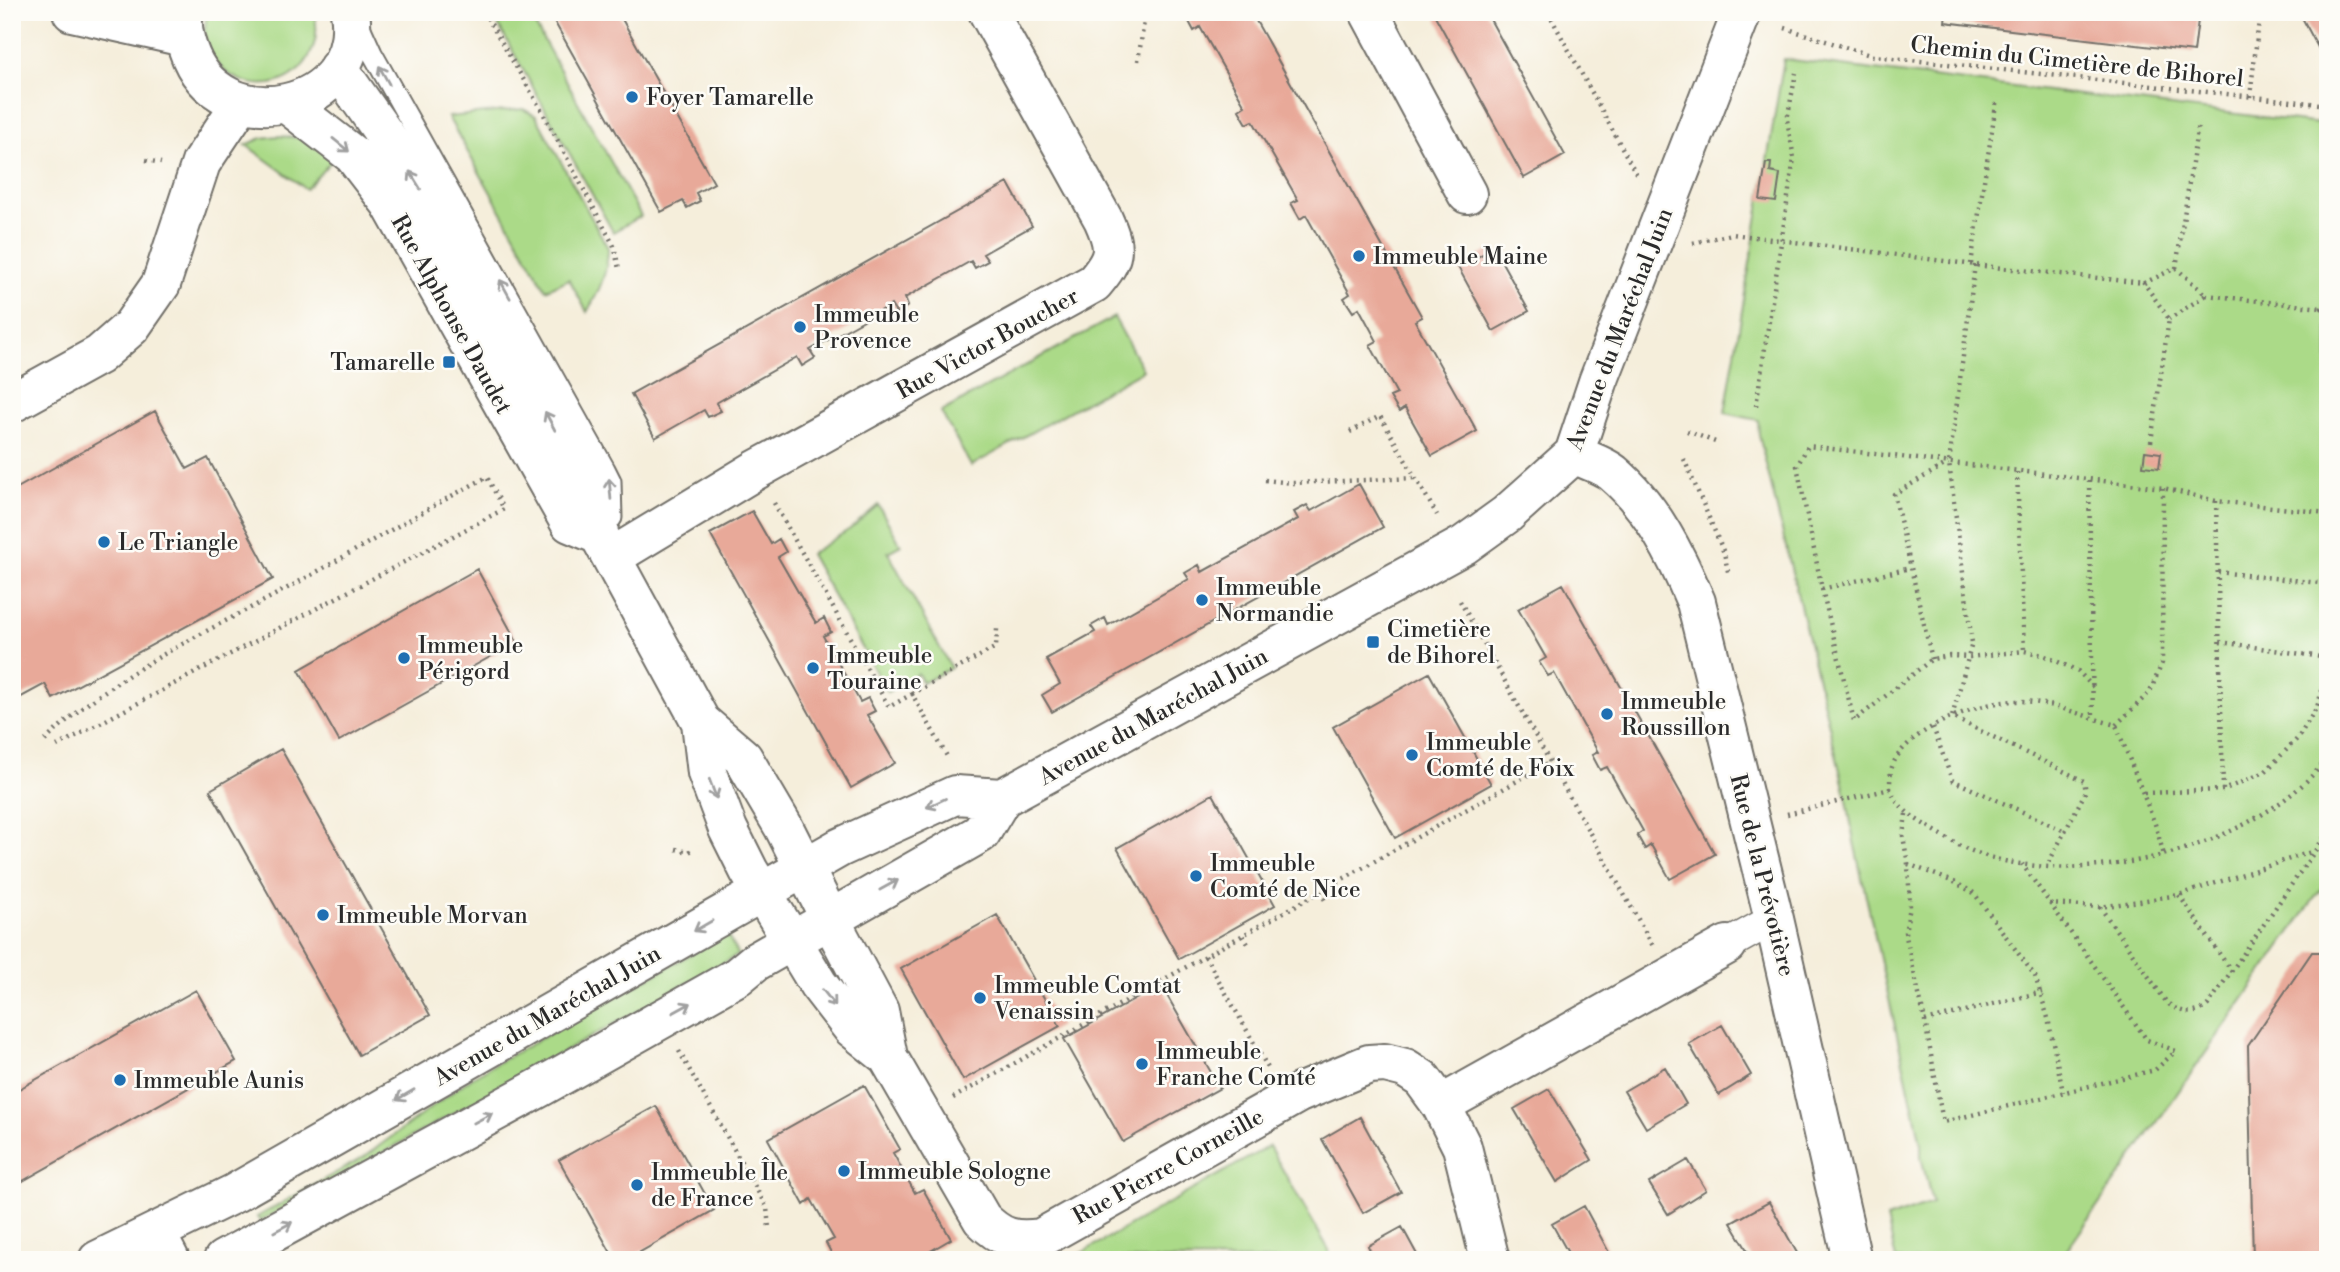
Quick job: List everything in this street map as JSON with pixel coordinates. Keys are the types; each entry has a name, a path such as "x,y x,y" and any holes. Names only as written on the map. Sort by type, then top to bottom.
{"street":[{"path":"72,12 184,25 191,60 202,77 215,89 241,103 266,106 287,104 326,84 338,68 349,42 352,12"},
{"name":"Rue Victor Boucher","path":"606,546 756,470 1094,283 1113,255 1111,237 988,12"},
{"path":"1369,12 1467,194"},
{"name":"Avenue du Maréchal Juin","path":"98,1260 163,1246 234,1193 839,848 955,794 1002,798 1464,545 1507,514 1574,454 1598,382 1741,13"},
{"name":"Rue Alphonse Daudet","path":"338,68 399,155 461,256 597,506 606,546 701,722 743,758 830,919"},
{"path":"12,403 99,355 131,327 161,284 201,163 241,103"},
{"name":"Rue Alphonse Daudet","path":"287,104 353,155 390,203 570,523 606,546"},
{"name":"Rue de la Prévotière","path":"1574,454 1611,472 1640,502 1680,564 1696,602 1774,919 1852,1260"},
{"name":"Rue Alphonse Daudet","path":"701,722 707,773 738,850 792,941"},
{"path":"223,1260 738,976 755,962 981,833 1002,798"},
{"name":"Rue Pierre Corneille","path":"830,919 879,1011 888,1057 982,1219 994,1231 1021,1240 1041,1237 1286,1101 1351,1070 1369,1064 1385,1063 1405,1068 1422,1079 1441,1105 1462,1147 1490,1260"},
{"path":"1441,1105 1774,919"},
{"name":"Rue Pierre Corneille","path":"792,941 818,984 852,1028 888,1057"}],"lane":[{"path":"352,12 372,53 611,481 606,546"}],"path":[{"path":"484,12 614,246 619,269"},
{"path":"1138,61 1144,22 1139,12"},
{"path":"1548,12 1615,136"},
{"path":"2250,97 2260,12"},
{"name":"Chemin du Cimetière de Bihorel","path":"1785,28 1873,56 2328,105"},
{"path":"1756,406 1794,158 1787,120 1796,73"},
{"path":"1952,717 1972,643 1949,463 1973,264 1997,98"},
{"path":"2176,268 2198,124"},
{"path":"1691,243 1732,234 1780,242 2144,283 2176,268"},
{"path":"2176,268 2206,295 2322,308 2328,314"},
{"path":"2144,283 2169,319 2151,442"},
{"path":"2169,319 2206,295"},
{"path":"2322,308 2328,304"},
{"path":"1350,432 1380,416 1437,515"},
{"path":"1687,431 1718,443"},
{"path":"2093,687 2078,671 2060,661 2024,651 1970,657 1950,656 1932,659 1854,721 1822,589 1797,466 1808,446 2163,488 2216,501 2328,513"},
{"path":"1932,659 1894,494 1949,463"},
{"path":"756,470 889,707 996,647 997,629"},
{"path":"2017,472 2024,651"},
{"path":"45,741 70,715 110,688 423,510 487,477 504,509 57,746"},
{"path":"1265,480 1292,482 1416,478"},
{"path":"2089,481 2093,719"},
{"path":"2116,725 2150,692 2162,663 2163,488"},
{"path":"2216,501 2223,790"},
{"path":"1822,589 1910,568"},
{"path":"2218,572 2328,584"},
{"path":"1460,601 1671,976"},
{"path":"2220,642 2328,658"},
{"path":"2144,793 2223,790 2265,772 2298,738 2317,706 2328,673"},
{"path":"912,694 951,762"},
{"path":"2116,725 2044,704 2019,701 1992,705 1952,717 1912,741 1899,754 1891,768 1890,789 1895,802 1906,814 1963,847 2022,864 2113,865 2164,855 2207,841 2267,813 2315,774 2328,757"},
{"path":"1952,717 2084,781 2086,792 2047,866"},
{"path":"2116,725 2144,793 2164,855"},
{"path":"1933,727 1952,779 2065,831"},
{"path":"921,1116 1550,762"},
{"path":"1750,823 1890,789"},
{"path":"1906,814 1903,836 1908,864 1910,907 1905,932 1925,1021 1943,1122 2155,1070 2176,1051 2147,1040 2022,864"},
{"path":"2100,907 2167,1003 2178,1011 2188,1013 2203,1009 2232,972 2328,832"},
{"path":"2049,904 2100,907 2179,895 2315,850"},
{"path":"1908,864 1974,893 2035,976 2042,992 2063,1092"},
{"path":"1320,892 1325,900"},
{"path":"2179,895 2232,972"},
{"path":"1243,936 1248,944"},
{"path":"1205,956 1286,1101"},
{"path":"1925,1021 2042,992"},
{"path":"678,1049 767,1208 769,1228"}],"green space":[{"path":"208,12 314,12 314,44 310,55 296,73 278,82 258,84 239,80 223,69 211,54 205,35"},
{"path":"491,12 528,12 641,216 613,232"},
{"path":"1784,59 2328,125 2328,879 2060,1260 1896,1260 1887,1219 1932,1203 1921,1156 1921,1143 1847,800 1759,435 1758,420 1725,413"},
{"path":"523,109 536,116 608,248 602,281 587,312 569,279 546,290 448,117"},
{"path":"262,138 302,138 335,157 306,189 246,145"},
{"path":"1114,317 1143,370 971,466 941,412"},
{"path":"878,505 901,545 888,552 951,668 923,683 918,674 887,692 810,554 850,529"},
{"path":"727,934 738,955 260,1221 257,1217 364,1157 474,1076"},
{"path":"1269,1146 1329,1250 1330,1260 1071,1259"}],"building":[{"name":"Foyer Tamarelle","path":"549,12 618,12 714,183 696,193 700,201 687,208 683,201 661,212"},
{"name":"Immeuble Maine","path":"1193,12 1251,12 1422,317 1415,321 1477,431 1432,456 1405,408 1399,412 1390,397 1397,394 1370,345 1377,341 1359,308 1353,312 1344,298 1350,294 1306,215 1300,219 1291,203 1298,200 1253,121 1247,124 1239,110 1245,106 1200,27 1194,31 1186,16"},
{"path":"1433,12 1486,12 1565,155 1524,178"},
{"path":"1946,12 2199,12 2194,52 1945,22"},
{"path":"2299,12 2328,12 2328,66"},
{"path":"1766,163 1771,163 1770,172 1780,174 1776,202 1760,200"},
{"name":"Immeuble Provence","path":"1008,183 1032,226 983,254 988,261 975,268 971,261 905,298 908,306 896,313 891,305 810,350 815,358 802,366 797,357 716,403 721,411 708,417 704,410 655,438 631,394"},
{"path":"1494,248 1529,311 1493,331 1458,267"},
{"path":"155,411 187,469 208,458 273,579 53,699 45,684 12,702 12,491"},
{"path":"2145,451 2161,453 2159,468 2143,466"},
{"name":"Immeuble Normandie","path":"1359,484 1383,527 1052,712 1042,695 1060,684 1046,659 1095,632 1091,626 1105,618 1108,625 1189,579 1185,573 1199,565 1202,572 1298,519 1294,512 1307,505 1311,511"},
{"name":"Immeuble Touraine","path":"752,511 771,544 779,539 786,552 778,557 816,623 824,618 831,632 823,636 860,702 868,698 875,711 867,715 895,763 851,788 710,534"},
{"name":"Immeuble Périgord","path":"477,569 517,642 339,741 299,670"},
{"name":"Immeuble Roussillon","path":"1563,584 1715,854 1670,879 1651,845 1645,849 1637,835 1643,831 1607,767 1600,770 1592,755 1598,752 1554,673 1548,676 1539,662 1546,658 1518,609"},
{"name":"Immeuble Comté de Foix","path":"1429,673 1491,784 1395,838 1333,727"},
{"name":"Immeuble Morvan","path":"281,749 430,1015 359,1055 210,790"},
{"name":"Immeuble Comté de Nice","path":"1213,794 1275,905 1179,959 1117,848"},
{"name":"Immeuble Comtat Venaissin","path":"997,915 1060,1026 963,1080 901,969"},
{"path":"2312,952 2328,952 2328,1260 2253,1260 2248,1046"},
{"name":"Immeuble Franche Comté","path":"1161,985 1220,1088 1123,1142 1064,1039"},
{"name":"Immeuble Aunis","path":"196,990 236,1061 12,1187 12,1093"},
{"path":"1722,1025 1751,1075 1719,1095 1689,1044"},
{"path":"1665,1067 1686,1104 1646,1128 1624,1091"},
{"name":"Immeuble Sologne","path":"864,1085 900,1149 893,1153 915,1193 923,1189 951,1239 915,1260 835,1260 826,1243 834,1239 811,1199 804,1205 768,1139"},
{"path":"1549,1089 1592,1160 1557,1182 1514,1109"},
{"name":"Immeuble Île de France","path":"656,1106 714,1210 626,1260 615,1260 559,1160"},
{"path":"1360,1117 1401,1192 1363,1213 1322,1139"},
{"path":"1688,1160 1706,1190 1668,1214 1649,1183"},
{"path":"1769,1202 1801,1260 1753,1260 1731,1223"},
{"path":"1584,1206 1611,1256 1604,1260 1572,1260 1552,1224"},
{"path":"1402,1227 1420,1260 1375,1260 1368,1246"}],"place":[{"name":"Foyer Tamarelle","path":"632,97"},
{"name":"Immeuble Maine","path":"1359,256"},
{"name":"Immeuble Provence","path":"800,327"},
{"name":"Tamarelle","path":"449,362"},
{"name":"Le Triangle","path":"104,542"},
{"name":"Immeuble Normandie","path":"1202,600"},
{"name":"Cimetière de Bihorel","path":"1373,642"},
{"name":"Immeuble Périgord","path":"404,658"},
{"name":"Immeuble Touraine","path":"813,668"},
{"name":"Immeuble Roussillon","path":"1607,714"},
{"name":"Immeuble Comté de Foix","path":"1412,755"},
{"name":"Immeuble Comté de Nice","path":"1196,876"},
{"name":"Immeuble Morvan","path":"323,915"},
{"name":"Immeuble Comtat Venaissin","path":"980,998"},
{"name":"Immeuble Franche Comté","path":"1142,1064"},
{"name":"Immeuble Aunis","path":"120,1080"},
{"name":"Immeuble Sologne","path":"844,1171"},
{"name":"Immeuble Île de France","path":"637,1185"}]}
